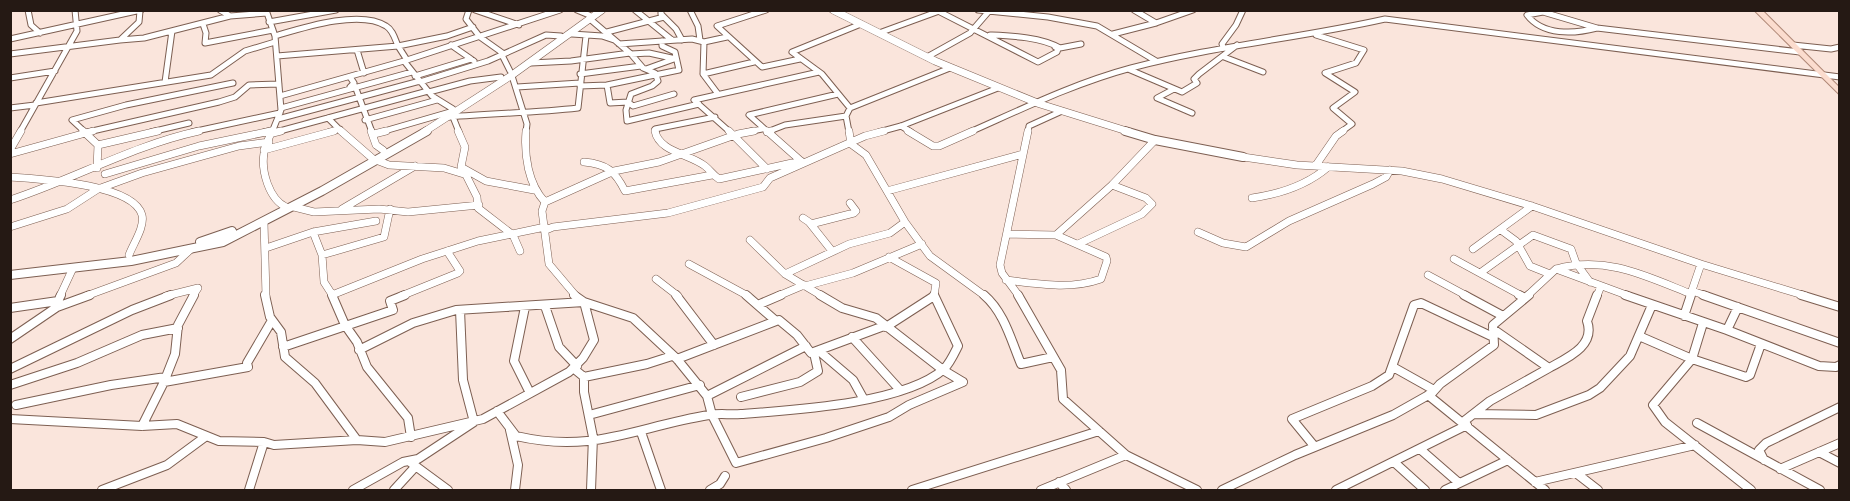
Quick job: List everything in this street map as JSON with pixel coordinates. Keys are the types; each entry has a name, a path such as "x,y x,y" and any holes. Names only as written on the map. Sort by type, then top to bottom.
{"main road":[{"path":"1757,10 1839,93"}],"street":[{"path":"28,10 31,26 40,33"},
{"path":"10,152 76,31 75,10"},
{"path":"220,10 230,16"},
{"path":"269,22 336,10"},
{"path":"469,10 466,19 480,37 503,55 517,87 527,127 526,156 534,190 545,202"},
{"path":"475,10 489,12 519,24"},
{"path":"280,96 405,61 560,10"},
{"path":"577,10 591,15 653,75 657,83 631,94 627,121 699,104"},
{"path":"10,275 190,250 224,242 264,222 452,114 591,15 602,10"},
{"path":"635,10 660,27 672,40"},
{"path":"661,10 682,40"},
{"path":"690,10 702,41 703,74 718,94"},
{"path":"766,10 717,26 762,68 800,59"},
{"path":"833,10 950,68 998,88 1155,141 1243,157 1390,170 1442,179 1532,206 1701,264 1839,307"},
{"path":"978,10 1088,23 1104,28 1156,61"},
{"path":"1134,10 1156,23"},
{"path":"1113,34 1156,23 1193,10"},
{"path":"1223,47 1222,44 1236,25 1243,10"},
{"path":"10,39 141,11 139,22 120,40"},
{"path":"879,33 941,11 1038,62 1057,52 1058,49 1055,47"},
{"path":"927,57 976,29 990,11"},
{"path":"10,54 120,40 172,31 230,16 266,12 274,36 277,56 280,114 264,150 263,161 272,196 278,203 314,212 390,209 401,212 479,205"},
{"path":"1597,28 1581,31 1550,29 1532,22 1527,15 1544,12 1597,28 1800,52"},
{"path":"105,174 199,146 328,118 362,107 470,81 511,74 572,34 591,15"},
{"path":"607,32 664,17"},
{"path":"901,126 933,146 939,146 1037,102 1128,69 1223,47 1313,34 1378,19 1417,21 1839,77"},
{"path":"203,24 206,33 205,43 274,36 354,20 380,22 388,27 395,35 405,61 414,74 452,114 465,147 461,167 468,175 482,213 491,216 513,235 520,251"},
{"path":"850,108 819,72 792,52 861,24"},
{"path":"277,56 398,46 440,38 472,27"},
{"path":"165,82 172,31"},
{"path":"572,34 602,36 618,42 702,41 727,37"},
{"path":"1313,34 1364,50 1356,63 1325,73 1355,92 1333,109 1352,124 1336,136 1316,165"},
{"path":"987,35 1011,36 1060,48 1081,44"},
{"path":"10,108 211,75 245,51 274,36"},
{"path":"10,200 62,182 171,137 420,82 503,55 546,36 561,36"},
{"path":"374,134 452,114 523,114 576,109 580,98 580,74 586,36"},
{"path":"517,87 607,85 680,70 675,59 675,52 662,46 662,41"},
{"path":"451,45 478,64"},
{"path":"1128,69 1174,89 1185,91 1197,83 1194,79 1196,76 1237,45"},
{"path":"1792,45 1831,49 1839,46"},
{"path":"357,50 364,73"},
{"path":"531,63 582,60 631,53 650,53 675,59"},
{"path":"1224,57 1263,72"},
{"path":"350,76 354,83 350,87 471,59"},
{"path":"580,74 644,67 675,59"},
{"path":"703,74 754,62"},
{"path":"950,68 850,108 846,116 851,144 866,155 905,222 935,261 971,284 992,302 1005,323 1021,364 1053,357"},
{"path":"10,78 55,71"},
{"path":"767,169 715,117 694,100 819,72"},
{"path":"374,159 383,150 452,114 501,77"},
{"path":"97,168 98,145 72,120 126,105 233,83"},
{"path":"10,152 85,132 219,102 235,97 249,85 279,84"},
{"path":"607,85 610,103 628,102 633,106 674,94"},
{"path":"356,86 376,145 383,150"},
{"path":"280,114 356,86"},
{"path":"332,295 359,283 478,241 553,227 668,213 763,187 770,178 865,136 901,126 998,88"},
{"path":"1174,89 1157,98 1192,113"},
{"path":"802,163 749,115 838,94"},
{"path":"366,120 437,100"},
{"path":"1062,111 1029,126 1000,265 1006,280 1015,290 1062,375 1063,399 1126,455 1194,490"},
{"path":"750,240 785,274 842,308 876,318 943,370 963,382 909,405 889,417 736,463 728,451 707,396 700,385 659,340 633,318 584,302 572,293 549,264 542,211 545,202 614,171 659,162 734,136 785,125 846,116"},
{"path":"715,117 655,129 654,133 661,143 705,166 712,175 719,179 802,163"},
{"path":"328,118 358,148 374,159 389,165 444,168 534,190"},
{"path":"98,145 189,123"},
{"path":"264,150 340,129"},
{"path":"10,227 32,222 76,205 98,189 142,173 269,141"},
{"path":"1056,236 1112,185 1155,141"},
{"path":"887,191 1023,154"},
{"path":"584,162 598,162 614,171 626,191 712,175"},
{"path":"340,210 415,166"},
{"path":"1252,198 1286,191 1322,173 1328,166"},
{"path":"97,168 105,174 107,186"},
{"path":"1198,232 1223,243 1246,247 1289,221 1373,184 1386,177 1390,170"},
{"path":"10,177 62,182 98,189 138,206 142,214 141,224 129,255"},
{"path":"1078,244 1142,214 1152,204 1146,198 1112,185"},
{"path":"811,224 856,212 850,202"},
{"path":"1473,249 1532,206"},
{"path":"10,269 129,255 206,241 290,207"},
{"path":"322,255 384,237 390,209"},
{"path":"803,218 811,224 832,251"},
{"path":"266,248 313,232 376,221"},
{"path":"264,222 267,305 271,322 280,330 285,357 293,362 327,397 357,440"},
{"path":"785,274 831,254 832,251 890,233 905,222"},
{"path":"1501,230 1512,237 1530,266 1590,282 1727,330 1819,366 1836,367 1839,365"},
{"path":"313,232 322,255 324,282 372,374 408,418 411,437"},
{"path":"1006,280 1053,285 1084,285 1101,279 1107,261 1106,257 1056,236 1007,234"},
{"path":"1480,273 1530,235 1571,249 1576,263 1590,282"},
{"path":"760,304 805,286 853,273 921,244"},
{"path":"10,308 59,303 176,263 190,250"},
{"path":"283,347 393,310 390,302 458,273 460,271 447,251"},
{"path":"497,411 516,436 565,445 641,432 712,414 732,415 799,409 900,390 943,370 958,346 934,296 936,282 890,257"},
{"path":"1454,259 1525,298"},
{"path":"1222,490 1315,447 1393,415 1431,392 1494,345 1493,333 1496,322 1553,271 1576,263 1609,263 1839,343"},
{"path":"689,264 738,288 760,304 776,321"},
{"path":"1684,316 1701,264"},
{"path":"10,339 59,303 73,268"},
{"path":"1428,274 1503,316"},
{"path":"656,279 679,297 714,345"},
{"path":"1336,490 1465,424 1490,401 1575,352 1591,334 1592,328 1587,321 1601,286"},
{"path":"10,369 132,310 167,296 198,288 178,328 175,354 165,380 142,426"},
{"path":"584,377 675,358 779,320 811,353 817,352 885,326 934,296"},
{"path":"359,350 413,323 460,310 584,302"},
{"path":"10,419 142,426 177,424 206,438 219,441 264,442 274,445 357,440 385,442 411,437 474,422 575,367 594,340 584,302"},
{"path":"1315,447 1292,419 1372,386 1389,375 1414,305 1418,303 1493,333 1549,368"},
{"path":"1474,414 1536,416 1589,395 1600,388 1630,356 1652,305"},
{"path":"545,306 563,356 584,377 584,392 593,442 591,490"},
{"path":"525,307 514,362 530,393"},
{"path":"1727,330 1738,307"},
{"path":"460,310 463,380 474,422"},
{"path":"16,405 111,385 165,380 248,367 247,363 271,322"},
{"path":"1703,323 1692,359 1653,405 1665,422 1751,490"},
{"path":"10,385 74,363 141,334 159,329 178,328"},
{"path":"1639,336 1692,359 1746,377 1750,375 1761,344"},
{"path":"852,337 900,390"},
{"path":"707,396 806,346"},
{"path":"741,397 800,382 818,371 817,352"},
{"path":"817,352 853,380 863,398"},
{"path":"1393,367 1431,392 1465,424 1545,490"},
{"path":"589,415 700,385"},
{"path":"1766,462 1759,450 1766,444 1815,421 1839,406"},
{"path":"394,490 413,464 474,422"},
{"path":"1697,423 1820,490"},
{"path":"510,430 518,465 514,490"},
{"path":"912,490 1099,431"},
{"path":"641,432 661,490"},
{"path":"102,490 146,476 167,465 206,438"},
{"path":"249,490 264,442"},
{"path":"1780,469 1839,443"},
{"path":"1535,482 1695,445"},
{"path":"1420,449 1459,483"},
{"path":"1820,452 1839,462"},
{"path":"1041,490 1126,455"},
{"path":"1444,490 1508,460"},
{"path":"352,490 404,462 413,464 448,490"},
{"path":"1394,462 1425,490"},
{"path":"1576,473 1598,490"},
{"path":"710,490 720,484 725,476"},
{"path":"1059,482 1066,490"}]}
